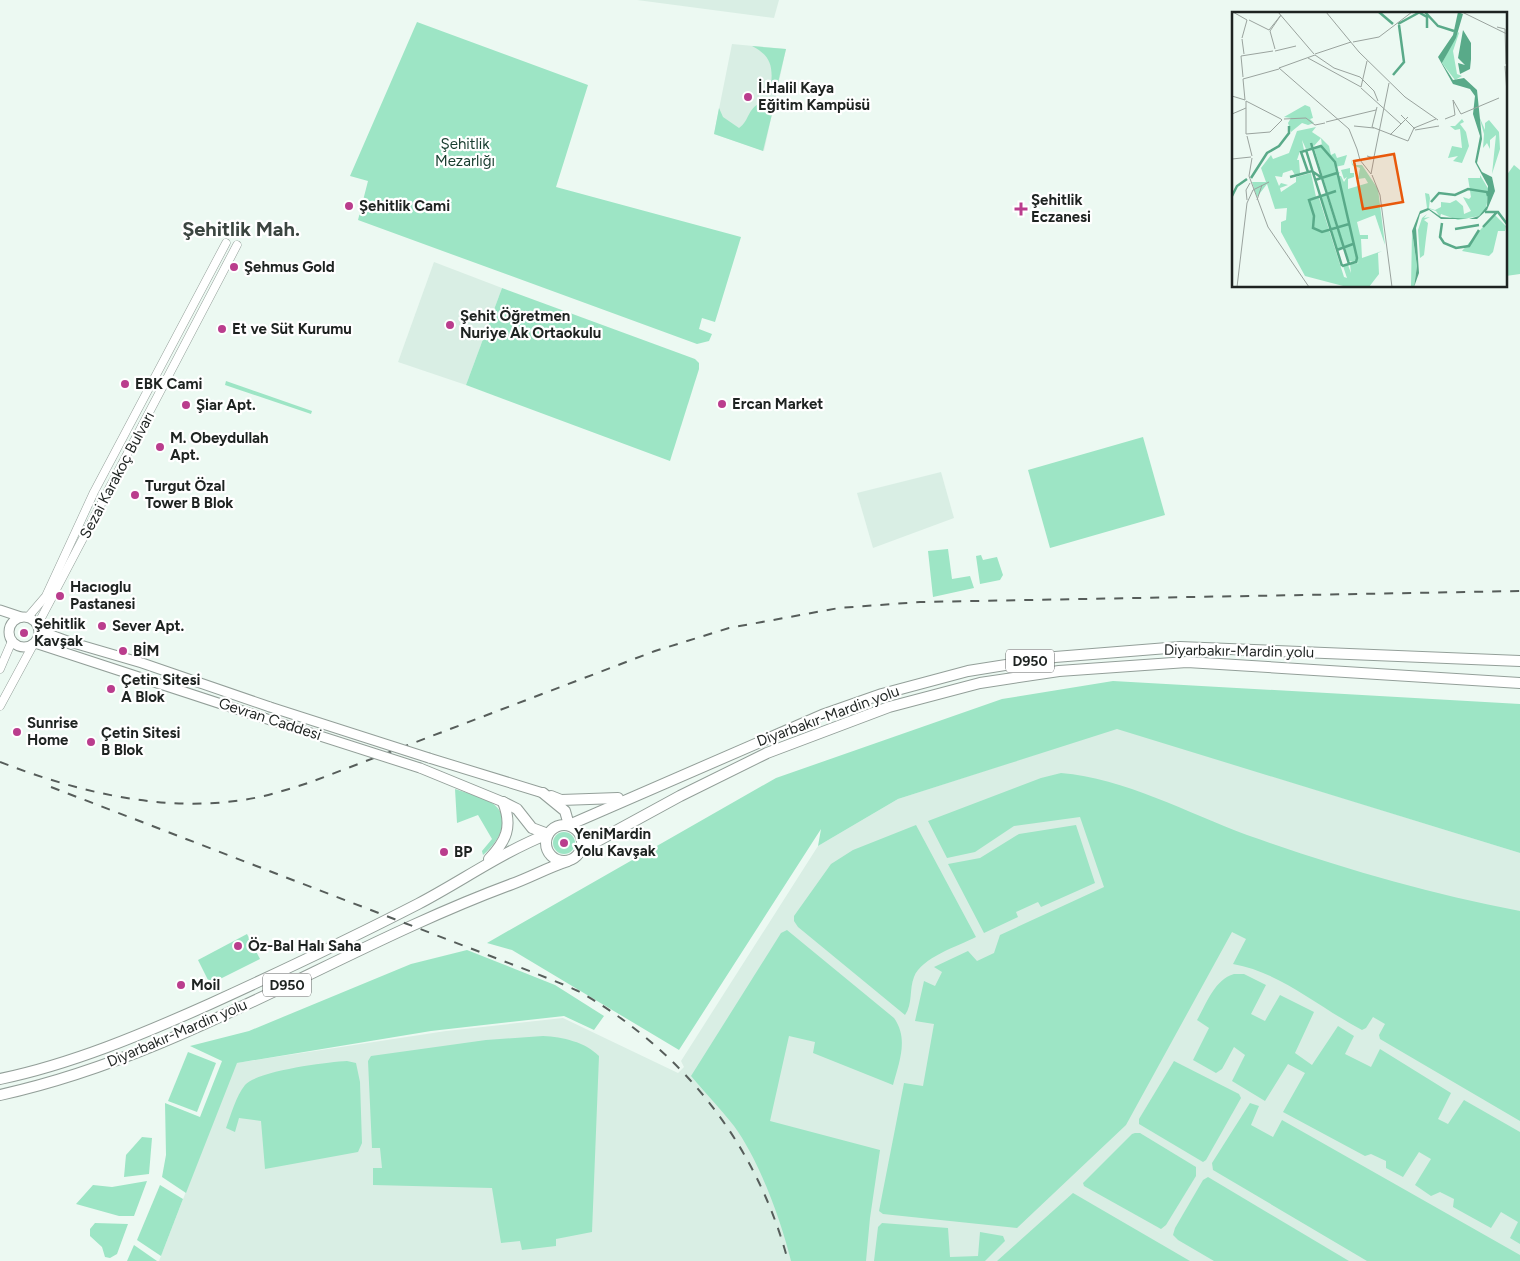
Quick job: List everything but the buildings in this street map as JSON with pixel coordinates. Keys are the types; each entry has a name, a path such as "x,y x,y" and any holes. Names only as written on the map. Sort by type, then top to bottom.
{"highway":[{"name":"Diyarbakır-Mardin yolu","path":"569,825 629,797 822,715 882,694 968,671 1055,657 1180,647 1520,660"},
{"name":"Diyarbakır-Mardin yolu","path":"582,850 680,796 767,753 889,707 980,683 1059,671 1187,662 1520,683"},
{"path":"543,793 561,800 629,797"},
{"path":"543,793 565,811 569,825"},
{"path":"503,802 517,809 532,828 548,834"},
{"path":"484,865 502,844 508,828 503,802"},
{"path":"569,825 575,827 582,837 582,850 573,859 568,861 562,861 551,856 546,846 548,834 557,826 569,825"},
{"name":"Diyarbakır-Mardin yolu","path":"0,1079 23,1074 148,1032 390,918 458,882 484,865 548,834"},
{"name":"Diyarbakır-Mardin yolu","path":"0,1095 95,1068 147,1049 481,894 568,861"}],"main road":[{"name":"Sezai Karakoç Bulvarı","path":"24,617 46,596 94,492 226,244"},
{"name":"Sezai Karakoç Bulvarı","path":"39,628 236,245"},
{"path":"0,610 24,617 39,628 70,642 142,663 270,707 543,793"},
{"path":"0,669 11,639 10,627 24,617"},
{"path":"0,706 34,644 39,628"},
{"path":"0,633 24,648 34,644"},
{"name":"Gevran Caddesi","path":"34,644 178,688 420,768 503,802"},
{"path":"178,688 182,678"}],"shaded area":[{"path":"637,0 779,0 774,18"},
{"name":"İ.Halil Kaya Eğitim Kampüsü","path":"732,44 786,49 764,151 714,134"},
{"name":"Şehit Öğretmen Nuriye Ak Ortaokulu","path":"434,262 502,288 466,385 398,362"},
{"path":"941,472 954,518 873,548 857,493"},
{"path":"1117,728 1520,853 1520,1261 159,1261 236,1063 446,1031 563,1018 678,1073 684,1067 681,1061 818,846 898,799"}],"green space":[{"name":"Şehitlik Mezarlığı","path":"417,22 588,85 556,187 741,237 715,322 702,318 699,329 712,334 709,341 697,344 358,220 368,181 350,176"},
{"path":"752,46 786,49 777,87 771,86 772,73 767,58"},
{"path":"764,102 774,106 763,151 714,134 719,108 723,117 739,128 743,125 754,107"},
{"path":"1514,165 1520,170 1520,274 1508,276 1508,173"},
{"path":"502,288 695,359 699,363 699,369 670,461 466,385"},
{"path":"226,381 312,411 311,414 225,385"},
{"path":"1143,437 1165,515 1050,548 1028,470"},
{"path":"948,549 952,579 970,576 974,588 933,597 928,551"},
{"path":"981,555 983,560 997,557 1003,575 1000,580 980,584 976,556"},
{"path":"1113,681 1520,704 1520,853 1117,729 898,799 818,846 821,829 679,1050 512,950 487,943 776,778 1002,699"},
{"path":"1061,773 1085,776 1132,789 1247,835 1315,858 1450,896 1520,911 1520,1121 1380,1039 1379,1035 1385,1024 1373,1017 1366,1028 1362,1030 1283,983 1250,968 1233,964 1246,939 1232,932 1126,1125 1017,1228 883,1214 879,1211 904,1083 923,1086 934,1024 915,1021 924,981 935,986 942,972 934,967 968,951 977,961 994,953 1000,935 1104,887 1080,817 1014,826 975,852 947,858 928,821 1041,778"},
{"path":"455,789 492,803 499,809 502,816 503,823 498,837 483,855 482,851 492,839 478,815 457,823"},
{"path":"916,825 976,937 932,958 918,970 914,977 909,1006 905,1015 798,927 794,921 794,916 831,864 853,850"},
{"path":"1076,825 1095,883 1041,907 1038,902 1016,912 1018,917 984,933 948,864 980,858 1019,834"},
{"path":"564,832 572,835 575,843 572,851 564,854 556,851 553,843 556,835"},
{"path":"787,930 894,1018 901,1034 900,1059 893,1085 813,1053 815,1042 789,1036 770,1121 880,1150 866,1261 791,1261 775,1209 752,1156 734,1126 691,1076 781,933"},
{"name":"Öz-Bal Halı Saha","path":"247,934 260,959 210,984 198,960"},
{"path":"467,950 555,985 604,1016 594,1030 564,1016 431,1031 237,1063 186,1193 162,1177 166,1155 165,1103 200,1117 222,1061 190,1046 249,1031 411,964"},
{"path":"1234,974 1244,974 1266,985 1251,1014 1265,1021 1280,995 1314,1012 1295,1053 1312,1065 1338,1026 1354,1036 1345,1054 1371,1067 1380,1049 1451,1093 1438,1119 1448,1124 1464,1100 1520,1132 1520,1244 1510,1238 1518,1222 1501,1212 1491,1228 1453,1207 1454,1199 1440,1192 1431,1196 1415,1185 1431,1159 1419,1152 1403,1177 1386,1168 1386,1161 1371,1154 1365,1156 1283,1112 1305,1073 1288,1064 1265,1101 1232,1081 1245,1055 1234,1047 1222,1069 1216,1073 1193,1060 1209,1028 1197,1020 1216,987 1221,981"},
{"path":"543,1036 573,1041 587,1047 599,1056 592,1232 556,1239 556,1246 522,1250 520,1241 501,1243 492,1188 373,1185 373,1168 382,1168 380,1148 372,1148 368,1061 371,1056 486,1040"},
{"path":"188,1052 216,1063 197,1112 168,1101"},
{"path":"347,1061 356,1063 360,1082 362,1143 358,1152 265,1169 261,1121 239,1118 235,1132 226,1128 239,1095 245,1085 252,1080 263,1075 293,1068"},
{"path":"1174,1061 1239,1094 1241,1098 1206,1160 1203,1162 1139,1124 1139,1119"},
{"path":"1250,1103 1259,1106 1251,1125 1273,1137 1282,1120 1520,1255 1520,1261 1367,1261 1213,1170 1212,1163"},
{"path":"1135,1133 1140,1133 1196,1167 1196,1176 1166,1225 1161,1229 1084,1186 1083,1183"},
{"path":"142,1137 152,1138 149,1174 124,1177 126,1155"},
{"path":"1208,1177 1349,1261 1214,1261 1178,1240 1173,1235 1175,1228 1203,1180"},
{"path":"147,1181 134,1216 119,1216 76,1204 93,1185 112,1187"},
{"path":"160,1185 183,1199 161,1256 137,1240"},
{"path":"1073,1193 1190,1261 997,1261"},
{"path":"95,1223 128,1224 117,1254 110,1258 105,1257 102,1247 90,1236 90,1229"},
{"path":"882,1223 948,1228 950,1257 978,1256 980,1232 1003,1236 1005,1241 985,1261 874,1261 878,1227"},
{"path":"134,1245 157,1261 127,1261"}],"railway":[{"path":"0,762 64,784 130,799 197,804 231,802 264,796 311,782 655,651 729,628 839,608 920,602 1520,591"},
{"path":"51,787 555,981 578,991 616,1015 651,1042 682,1072 711,1105 736,1140 757,1178 774,1219 788,1261"}],"place":[{"name":"İ.Halil Kaya Eğitim Kampüsü","path":"748,97"},
{"name":"Şehitlik Cami","path":"349,206"},
{"name":"Şehitlik Eczanesi","path":"1021,209"},
{"name":"Şehmus Gold","path":"234,267"},
{"name":"Şehit Öğretmen Nuriye Ak Ortaokulu","path":"450,325"},
{"name":"Et ve Süt Kurumu","path":"222,329"},
{"name":"EBK Cami","path":"125,384"},
{"name":"Ercan Market","path":"722,404"},
{"name":"Şiar Apt.","path":"186,405"},
{"name":"M. Obeydullah Apt.","path":"160,447"},
{"name":"Turgut Özal Tower B Blok","path":"135,495"},
{"name":"Hacıoglu Pastanesi","path":"60,596"},
{"name":"Sever Apt.","path":"102,626"},
{"name":"Şehitlik Kavşak","path":"24,633"},
{"name":"BİM","path":"123,651"},
{"name":"Çetin Sitesi A Blok","path":"111,689"},
{"name":"Sunrise Home","path":"17,732"},
{"name":"Çetin Sitesi B Blok","path":"91,742"},
{"name":"YeniMardin Yolu Kavşak","path":"564,843"},
{"name":"BP","path":"444,852"},
{"name":"Öz-Bal Halı Saha","path":"238,946"},
{"name":"Moil","path":"181,985"}],"district":[{"name":"Şehitlik Mah.","path":"241,229"}]}
